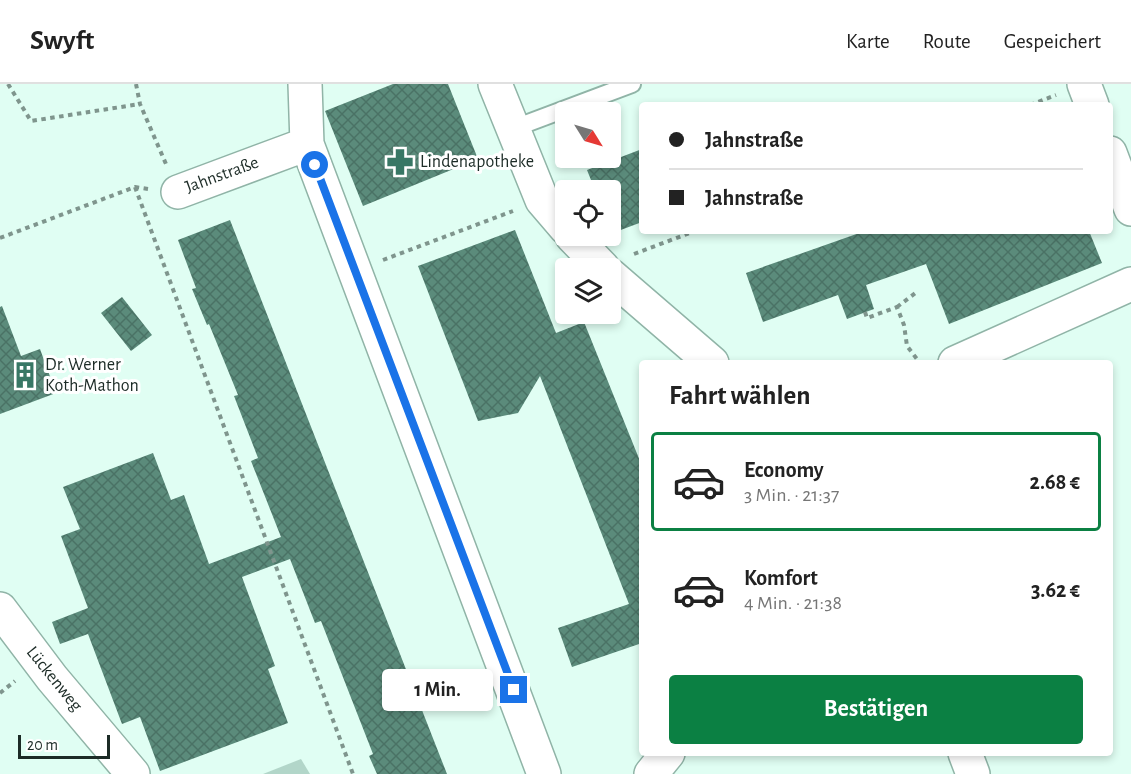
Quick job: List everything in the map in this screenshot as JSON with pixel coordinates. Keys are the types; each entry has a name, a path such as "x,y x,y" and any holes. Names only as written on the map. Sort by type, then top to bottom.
{"street":[{"path":"305,84 307,144 544,774"},
{"path":"495,84 542,200 555,215"},
{"path":"1084,84 1091,102"},
{"name":"Jahnstraße","path":"178,192 307,144"},
{"path":"1113,161 1131,209"},
{"path":"582,246 593,258"},
{"path":"621,284 709,360"},
{"path":"962,360 1131,284"},
{"name":"Lückenweg","path":"0,609 52,678 133,774"},
{"path":"651,774 666,756"},
{"path":"966,756 973,774"}],"lane":[{"path":"512,129 632,84"}],"path":[{"path":"8,84 31,121 140,104"},
{"name":"Jahnstraße","path":"136,84 140,104 178,192"},
{"path":"0,238 135,187 178,192"},
{"path":"135,187 353,774"},
{"path":"354,271 542,200"},
{"path":"621,263 688,234"},
{"path":"865,312 867,318 897,307 918,291"},
{"path":"897,307 904,325 907,346 918,360"}],"green space":[{"path":"301,759 310,774 263,774"}],"building":[{"path":"393,84 448,84 478,159 363,206 325,111"},
{"path":"639,150 639,223 621,230 621,180 591,180 587,170 621,168 621,157"},
{"path":"230,220 447,774 377,774 369,756 373,754 321,621 315,623 290,559 242,577 275,666 268,669 288,723 160,771 140,717 122,724 88,634 60,644 52,622 88,608 61,536 80,529 63,487 153,453 171,500 184,495 209,564 281,537 251,461 258,458 234,396 238,395 192,289 196,288 178,240"},
{"path":"515,230 556,333 585,324 639,459 639,644 572,667 558,628 629,604 540,376 518,413 478,421 418,266"},
{"path":"856,234 1090,234 1102,263 949,324 926,264 866,285 874,309 847,319 838,295 763,322 746,273"},
{"path":"122,297 152,335 131,351 101,313"},
{"name":"Dr. Werner Koth-Mathon","path":"2,306 21,356 40,349 56,393 0,414 0,307"}],"place":[{"name":"Lindenapotheke","path":"400,162"},
{"name":"Dr. Werner Koth-Mathon","path":"25,375"}],"route":[{"path":"315,165 514,690"}]}
